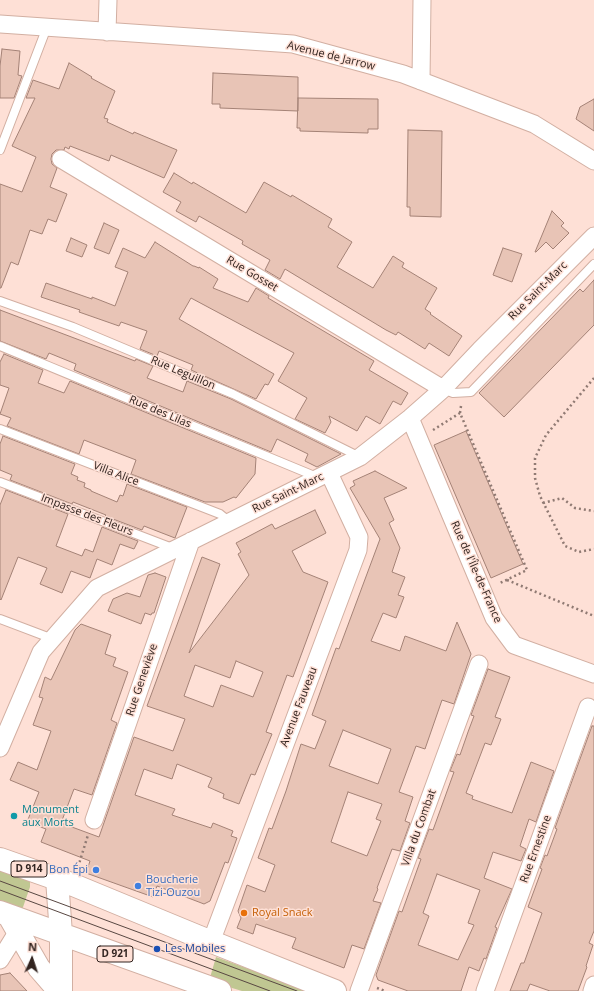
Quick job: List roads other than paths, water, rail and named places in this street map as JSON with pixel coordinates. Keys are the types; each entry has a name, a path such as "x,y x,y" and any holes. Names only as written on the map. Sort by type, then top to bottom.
{"main road":[{"name":"D 914","path":"0,859 64,882 60,934 60,991"},
{"path":"64,882 335,991"},
{"name":"D 914","path":"9,920 38,968 60,991"},
{"name":"D 921","path":"9,920 60,934 220,991"}],"street":[{"path":"107,32 108,0"},
{"path":"421,81 422,0"},
{"name":"Avenue de Jarrow","path":"0,24 293,44 404,74 534,124 594,161"},
{"name":"Rue Gosset","path":"61,159 443,389"},
{"name":"Rue Saint-Marc","path":"0,748 41,652 97,588 360,457 410,418 443,389 594,236"},
{"name":"Rue de l'Île-de-France","path":"410,418 494,618 514,646 594,674"},
{"name":"Avenue Fauveau","path":"211,942 358,550 358,537 324,476"},
{"name":"Rue Geneviève","path":"94,820 191,541"},
{"name":"Villa du Combat","path":"359,991 479,664"},
{"name":"Rue Ernestine","path":"485,991 588,707"},
{"path":"0,960 9,920"},
{"path":"592,991 594,985"}],"lane":[{"path":"0,150 47,27"},
{"path":"443,389 462,393 471,392 594,264"},
{"name":"Rue Leguillon","path":"0,301 80,330 234,394 360,457"},
{"name":"Rue des Lilas","path":"0,346 324,476"},
{"name":"Villa Alice","path":"0,429 220,514 230,522"},
{"name":"Impasse des Fleurs","path":"0,482 175,549"},
{"path":"0,619 53,639"}],"tram line":[{"path":"0,881 297,991"},
{"path":"0,890 270,991"}],"place":[{"name":"Monument aux Morts","path":"14,816"},
{"name":"Bon Épi","path":"96,870"},
{"name":"Boucherie Tizi-Ouzou","path":"138,886"},
{"name":"Royal Snack","path":"244,913"},
{"name":"Les Mobiles","path":"157,949"}]}
